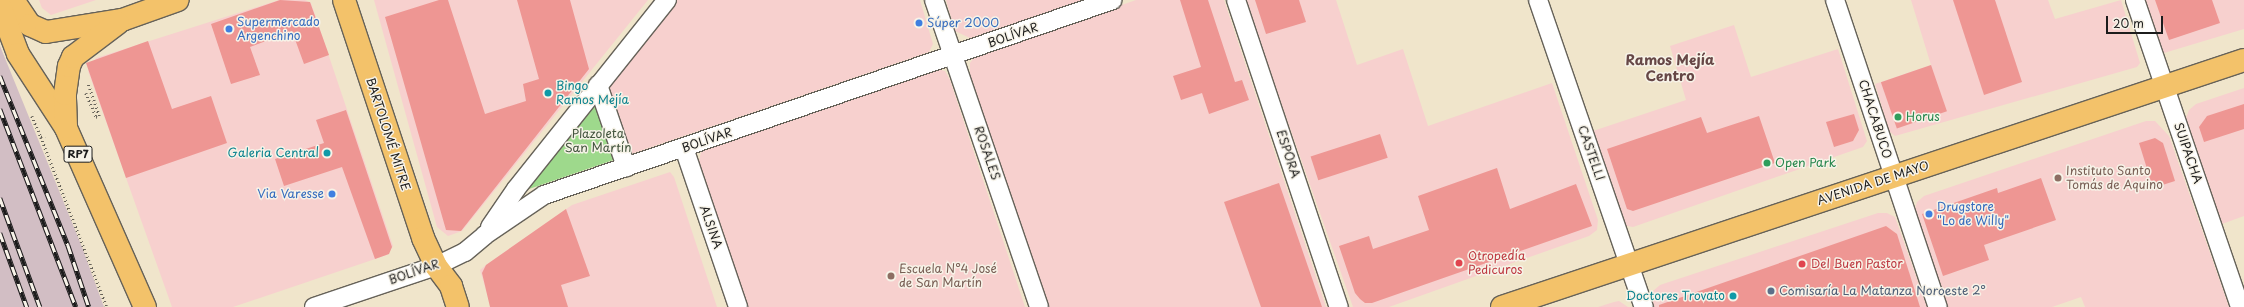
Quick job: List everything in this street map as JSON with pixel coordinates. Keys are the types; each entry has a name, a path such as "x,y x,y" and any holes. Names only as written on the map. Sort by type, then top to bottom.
{"main road":[{"path":"13,0 30,25 46,32 122,20 178,0"},
{"name":"BARTOLOMÉ MITRE","path":"344,0 422,238 436,266 451,286 458,307"},
{"name":"RP7","path":"0,6 18,54 66,128 145,307"},
{"path":"66,128 65,94 71,62 81,50 122,20"},
{"name":"AVENIDA DE MAYO","path":"1502,307 1629,263 2244,60"}],"street":[{"path":"485,235 516,189 598,84 667,0"},
{"name":"ROSALES","path":"934,0 1039,307"},
{"name":"BOLÍVAR","path":"314,307 436,266 465,252 485,235 544,195 1113,0"},
{"name":"ESPORA","path":"1236,0 1339,307"},
{"name":"CASTELLI","path":"1538,0 1644,307"},
{"name":"CHACABUCO","path":"1835,0 1938,307"},
{"name":"SUIPACHA","path":"2135,0 2240,307"},
{"path":"598,84 626,167"},
{"name":"ALSINA","path":"684,148 738,307"}],"path":[{"path":"83,86 96,117 99,116 86,79"},
{"path":"41,138 107,307"}],"shaded area":[{"path":"39,0 96,0 51,15 42,8"},
{"path":"279,0 305,0 311,3 393,246 387,255 233,307 172,307 88,71 96,58"},
{"path":"374,0 648,0 462,231 448,236 437,227"},
{"path":"672,0 920,0 933,44 929,52 628,155 604,83"},
{"path":"946,0 1084,0 970,38 955,31"},
{"path":"1136,0 1224,0 1326,307 1044,307 970,81 970,63 975,56"},
{"path":"1245,0 1336,0 1357,65 1403,49 1428,126 1552,83 1598,220 1597,230 1589,236 1389,307 1353,307"},
{"path":"1911,0 2048,0 2055,19 2121,0 2140,63 2137,67 1895,136 1889,131 1875,84 1931,65"},
{"path":"2140,0 2244,0 2244,29 2164,53 2159,50"},
{"path":"1734,25 1751,77 1838,49 1867,141 1863,147 1633,227 1622,225 1590,132 1686,100 1670,46"},
{"path":"0,46 82,247 104,307 0,307"},
{"path":"937,69 945,71 950,80 1025,307 745,307 698,166 701,152 707,147"},
{"path":"2244,88 2244,216 2222,224 2186,118 2189,110 2196,104"},
{"path":"2146,121 2155,121 2169,136 2229,307 2085,307 2081,297 2052,307 1947,307 1914,212 1917,202 1924,196"},
{"path":"670,172 674,177 717,307 491,307 480,270 486,265 572,205"},
{"path":"1878,213 1887,213 1895,217 1927,307 1650,307 1653,291 1660,285"},
{"path":"1619,301 1628,307 1598,307 1614,302"}],"green space":[{"name":"Plazoleta San Martín","path":"597,104 628,155 529,189 531,183"}],"building":[{"path":"280,0 310,2 329,55 304,64 292,31 250,47 260,75 231,84 211,24"},
{"path":"439,0 448,0 485,114 526,101 523,84 539,79 517,0 570,0 589,69 461,231 446,230 385,17"},
{"path":"1180,0 1208,0 1235,82 1242,80 1249,100 1209,114 1202,93 1181,100 1173,76 1201,67"},
{"path":"1255,0 1299,0 1306,22 1266,34"},
{"path":"1953,0 1995,0 2022,82 1984,95"},
{"path":"2155,0 2212,0 2220,23 2169,40"},
{"path":"148,41 172,109 211,96 227,143 126,178 86,63"},
{"path":"1931,65 1947,111 1897,129 1881,82"},
{"path":"2244,104 2244,129 2204,142 2199,127 2207,116"},
{"path":"346,110 392,247 389,254 375,259 342,167 284,186 275,159 324,143 316,120"},
{"path":"1854,114 1859,130 1853,141 1834,147 1826,122"},
{"path":"1759,116 1775,163 1633,211 1627,209 1607,149 1701,117 1707,133"},
{"path":"1380,134 1388,158 1318,180 1311,157"},
{"path":"2155,138 2163,143 2175,181 2153,188 2139,143"},
{"path":"1497,168 1510,209 1576,184 1592,226 1372,303 1365,303 1360,299 1355,293 1339,246 1369,236 1373,249 1429,230 1418,196"},
{"path":"2041,178 2056,220 1984,245 1989,260 1943,276 1922,214 1997,188 1998,193"},
{"path":"1279,183 1322,307 1261,307 1224,202"},
{"path":"566,209 590,276 561,285 568,307 490,307 482,273 486,265"},
{"path":"1886,226 1897,234 1920,307 1659,307 1659,305"}],"railway":[{"path":"0,76 68,245 89,307"},
{"path":"0,109 76,307"},
{"path":"0,198 40,307"},
{"path":"0,233 27,307"}],"place":[{"name":"Súper 2000","path":"919,23"},
{"name":"Supermercado Argenchino","path":"229,29"},
{"name":"Bingo Ramos Mejía","path":"548,93"},
{"name":"Horus","path":"1898,117"},
{"name":"Galeria Central","path":"327,153"},
{"name":"Open Park","path":"1767,163"},
{"name":"Instituto Santo Tomás de Aquino","path":"2058,178"},
{"name":"Via Varesse","path":"332,194"},
{"name":"Drugstore \"Lo de Willy\"","path":"1929,214"},
{"name":"Otropedía Pedicuros","path":"1459,263"},
{"name":"Del Buen Pastor","path":"1802,264"},
{"name":"Escuela N°4 José de San Martín","path":"891,276"},
{"name":"Comisaría La Matanza Noroeste 2°","path":"1771,291"},
{"name":"Doctores Trovato","path":"1733,296"}],"district":[{"name":"Ramos Mejía Centro","path":"1670,68"}]}
